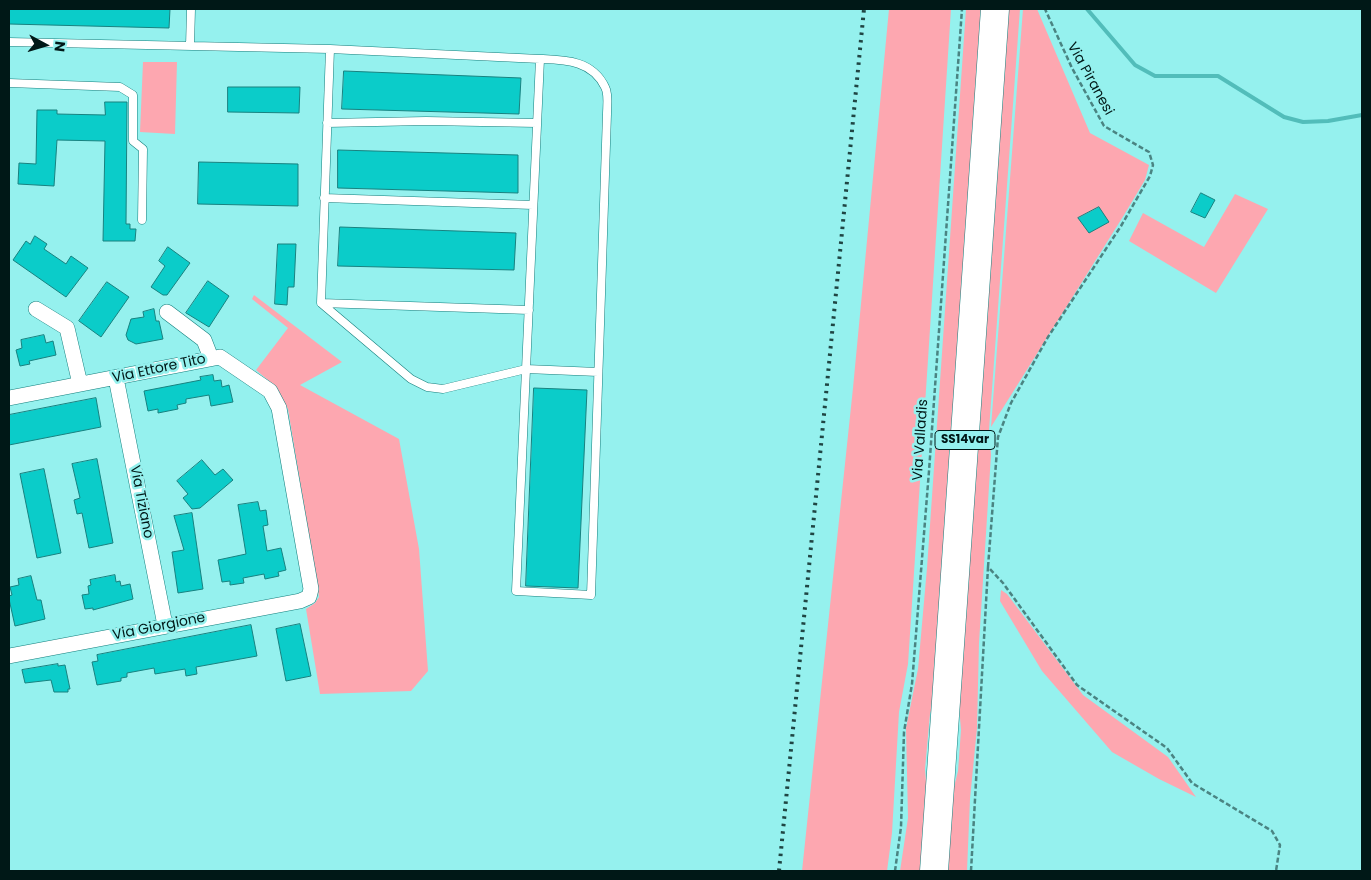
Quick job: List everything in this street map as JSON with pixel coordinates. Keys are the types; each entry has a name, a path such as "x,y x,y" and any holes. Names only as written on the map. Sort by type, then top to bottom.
{"highway":[{"name":"SS14var","path":"934,871 995,9"}],"street":[{"path":"36,308 66,328 80,384"},
{"path":"167,312 204,340 211,358"},
{"name":"Via Ettore Tito","path":"9,398 220,357 251,377 270,391 279,408 311,589 310,597"},
{"name":"Via Tiziano","path":"116,378 165,625"},
{"name":"Via Giorgione","path":"9,656 300,601 310,597"}],"lane":[{"path":"190,46 192,9"},
{"path":"9,42 330,49 575,60 591,69 606,87 607,114 591,595 516,591 540,59"},
{"path":"320,303 330,49"},
{"path":"9,83 120,87 132,95 133,141 143,149 142,220"},
{"path":"327,123 426,121 537,123"},
{"path":"324,198 533,206"},
{"path":"320,303 411,379 427,386 443,389 526,369 598,372"},
{"path":"320,303 529,310"}],"path":[{"name":"Via Valladis","path":"895,871 901,827 904,732 912,684 928,480 962,9"},
{"name":"Via Piranesi","path":"988,567 998,437 1002,421 1048,337 1121,226 1150,176 1153,164 1149,152 1104,126 1072,68 1045,9"},
{"path":"971,871 988,567"},
{"path":"988,567 1003,583 1077,684 1167,748 1192,783 1272,831 1280,845 1276,871"}],"shaded area":[{"path":"889,9 951,9 908,664 899,712 892,833 887,871 802,871 853,388"},
{"path":"966,9 987,9 938,687 930,714 925,769 928,807 923,871 900,871 908,818 906,728 918,669 927,568"},
{"path":"1005,9 1020,9 989,430 991,455 979,643 977,728 970,799 967,871 943,871 948,811 958,771 961,730 957,683"},
{"path":"1023,9 1037,9 1090,133 1149,165 1145,180 1124,215 991,427"},
{"path":"143,62 177,62 175,134 140,132"},
{"path":"1235,194 1268,209 1216,293 1129,241 1143,213 1204,247"},
{"path":"254,295 342,362 300,385 399,439 419,549 428,671 411,691 320,694 306,609 315,603 319,597 288,409 275,386 256,370 288,328 252,299"},
{"path":"1001,590 1007,594 1083,695 1168,757 1196,797 1159,779 1112,752 1042,671 1000,601"}],"building":[{"path":"9,9 170,9 169,28 9,24"},
{"path":"344,71 521,78 519,114 342,109"},
{"path":"228,87 300,87 299,113 228,112"},
{"path":"105,102 127,102 126,224 130,224 130,229 136,229 135,241 103,241 105,141 57,140 54,186 18,184 19,163 36,164 37,110 57,110 57,114 105,115"},
{"path":"338,150 518,155 518,193 338,188"},
{"path":"199,162 298,164 298,206 198,204"},
{"path":"1201,193 1215,200 1205,218 1191,212"},
{"path":"1099,207 1109,222 1089,233 1078,218"},
{"path":"340,227 516,233 514,270 338,266"},
{"path":"35,236 47,244 44,249 66,264 71,256 88,268 66,297 13,260 26,241 30,244"},
{"path":"278,244 296,244 294,287 288,287 287,305 275,304"},
{"path":"168,247 190,263 167,295 163,295 151,287 165,266 159,261"},
{"path":"208,281 229,296 209,327 186,313"},
{"path":"107,282 129,297 101,337 79,321"},
{"path":"154,309 156,321 159,321 163,339 136,344 128,340 126,335 131,319 144,317 143,312"},
{"path":"44,335 46,343 53,341 56,355 29,361 30,364 20,366 16,350 22,348 21,340"},
{"path":"213,375 214,381 221,380 222,387 229,385 233,402 211,406 209,395 186,399 186,403 177,405 178,409 158,413 158,409 148,411 144,391 201,380 200,377"},
{"path":"534,388 587,390 578,588 526,586"},
{"path":"96,398 101,427 9,445 9,415"},
{"path":"97,459 113,543 89,548 82,513 77,514 74,500 80,498 72,464"},
{"path":"202,460 215,475 223,469 233,480 200,508 192,509 183,498 188,494 177,481"},
{"path":"44,469 61,553 37,558 20,474"},
{"path":"258,502 260,511 266,510 268,525 263,526 267,551 281,548 286,570 278,572 279,576 265,579 264,574 243,578 244,583 230,585 230,581 222,582 218,560 246,554 238,505"},
{"path":"192,513 203,589 178,593 172,552 184,550 174,516"},
{"path":"115,575 116,582 120,581 121,586 130,584 133,599 93,610 93,608 85,609 82,595 89,594 88,586 91,585 90,580"},
{"path":"31,576 37,600 41,600 45,619 15,626 9,599 9,596 12,595 10,587 19,585 18,579"},
{"path":"300,624 311,676 286,681 276,629"},
{"path":"251,625 257,656 196,667 197,674 186,676 185,669 155,674 154,668 127,673 127,677 121,678 121,681 97,685 92,662 98,661 97,655"},
{"path":"58,664 58,666 65,665 70,689 68,689 68,692 54,692 51,680 25,683 22,670"}],"waterway":[{"path":"1087,9 1135,65 1155,76 1218,76 1284,117 1303,122 1328,121 1362,115"}],"railway":[{"path":"779,871 864,9"}]}
